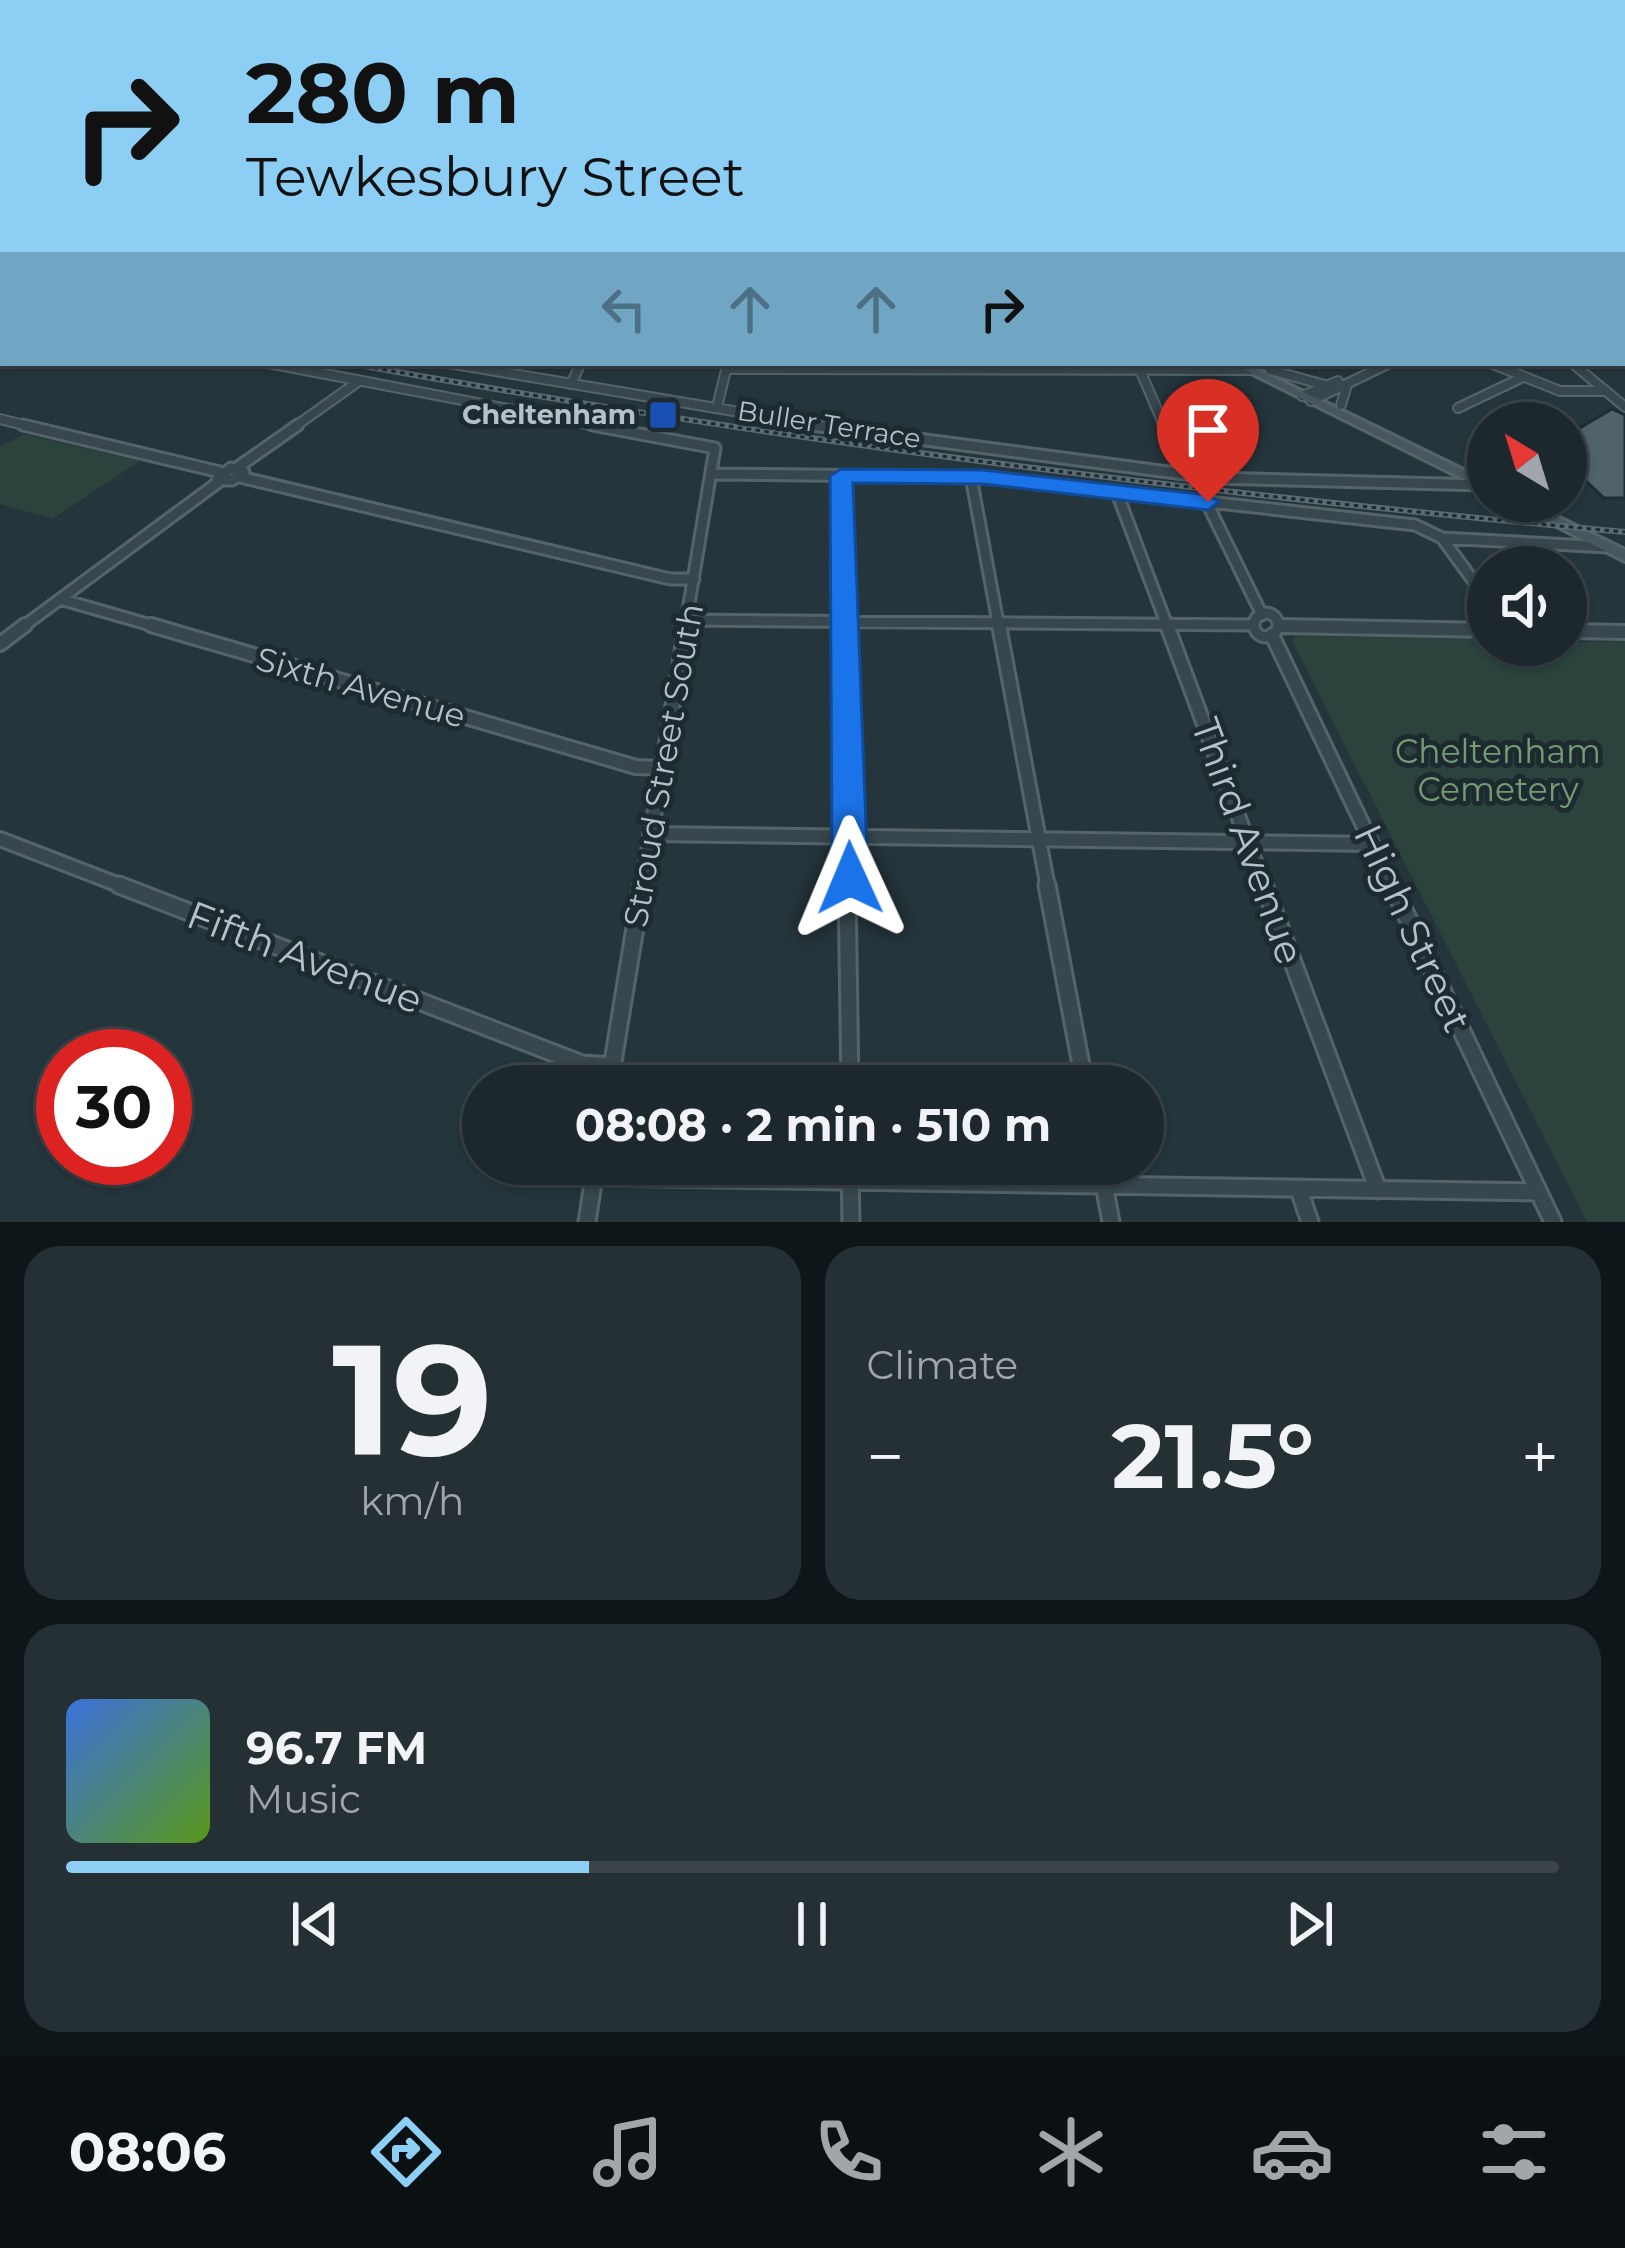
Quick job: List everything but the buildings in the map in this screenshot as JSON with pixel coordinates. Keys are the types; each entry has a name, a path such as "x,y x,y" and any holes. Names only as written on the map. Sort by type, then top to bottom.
{"main road":[{"path":"1253,366 1270,370 1467,475"},
{"path":"1253,366 1341,405 1467,473"},
{"path":"1557,522 1625,551"},
{"path":"1572,522 1625,551"}],"street":[{"path":"283,366 359,381"},
{"name":"Buller Terrace","path":"466,366 1214,478 1467,483"},
{"path":"571,384 580,366"},
{"path":"717,407 727,366 1253,366"},
{"path":"1315,394 1370,366"},
{"path":"1315,394 1384,366"},
{"path":"1497,366 1560,391 1606,391"},
{"path":"1576,366 1625,407"},
{"path":"1139,368 1184,461 1185,473"},
{"path":"1458,408 1523,377"},
{"path":"0,644 220,476 239,472 359,381"},
{"name":"Stroud Street South","path":"359,381 712,446 713,474 612,1065"},
{"path":"1341,405 1349,382"},
{"path":"0,419 220,476"},
{"path":"1428,482 1446,477 1437,462"},
{"path":"239,472 670,579 694,579"},
{"path":"713,474 971,477 1415,525 1442,538 1608,547"},
{"path":"841,476 850,1065"},
{"path":"971,477 1081,1065"},
{"name":"Third Avenue","path":"1118,493 1378,1190"},
{"path":"1208,502 1262,614 1277,630"},
{"path":"1442,538 1467,572"},
{"name":"Sixth Avenue","path":"60,599 636,767 662,768"},
{"path":"1252,625 1253,617 1262,614"},
{"path":"687,620 1467,630"},
{"name":"High Street","path":"1277,630 1372,844 1553,1222"},
{"path":"1587,631 1625,632"},
{"path":"650,834 1372,844"},
{"name":"Fifth Avenue","path":"0,839 582,1064 597,1065"},
{"path":"1164,1179 1299,1190 1538,1192"},
{"path":"587,1222 593,1185"},
{"path":"850,1185 850,1222"},
{"path":"1104,1185 1111,1222"},
{"path":"1299,1190 1310,1222"}],"green space":[{"path":"24,434 140,461 52,519 0,504 0,447"},
{"name":"Cheltenham Cemetery","path":"1296,636 1467,639 1467,666 1587,666 1587,642 1625,641 1625,1222 1587,1222 1292,641"}],"railway":[{"path":"364,366 984,462 1625,532"}],"place":[{"name":"Cheltenham","path":"663,415"}],"route":[{"path":"850,878 841,476 983,477 1208,502"}]}
